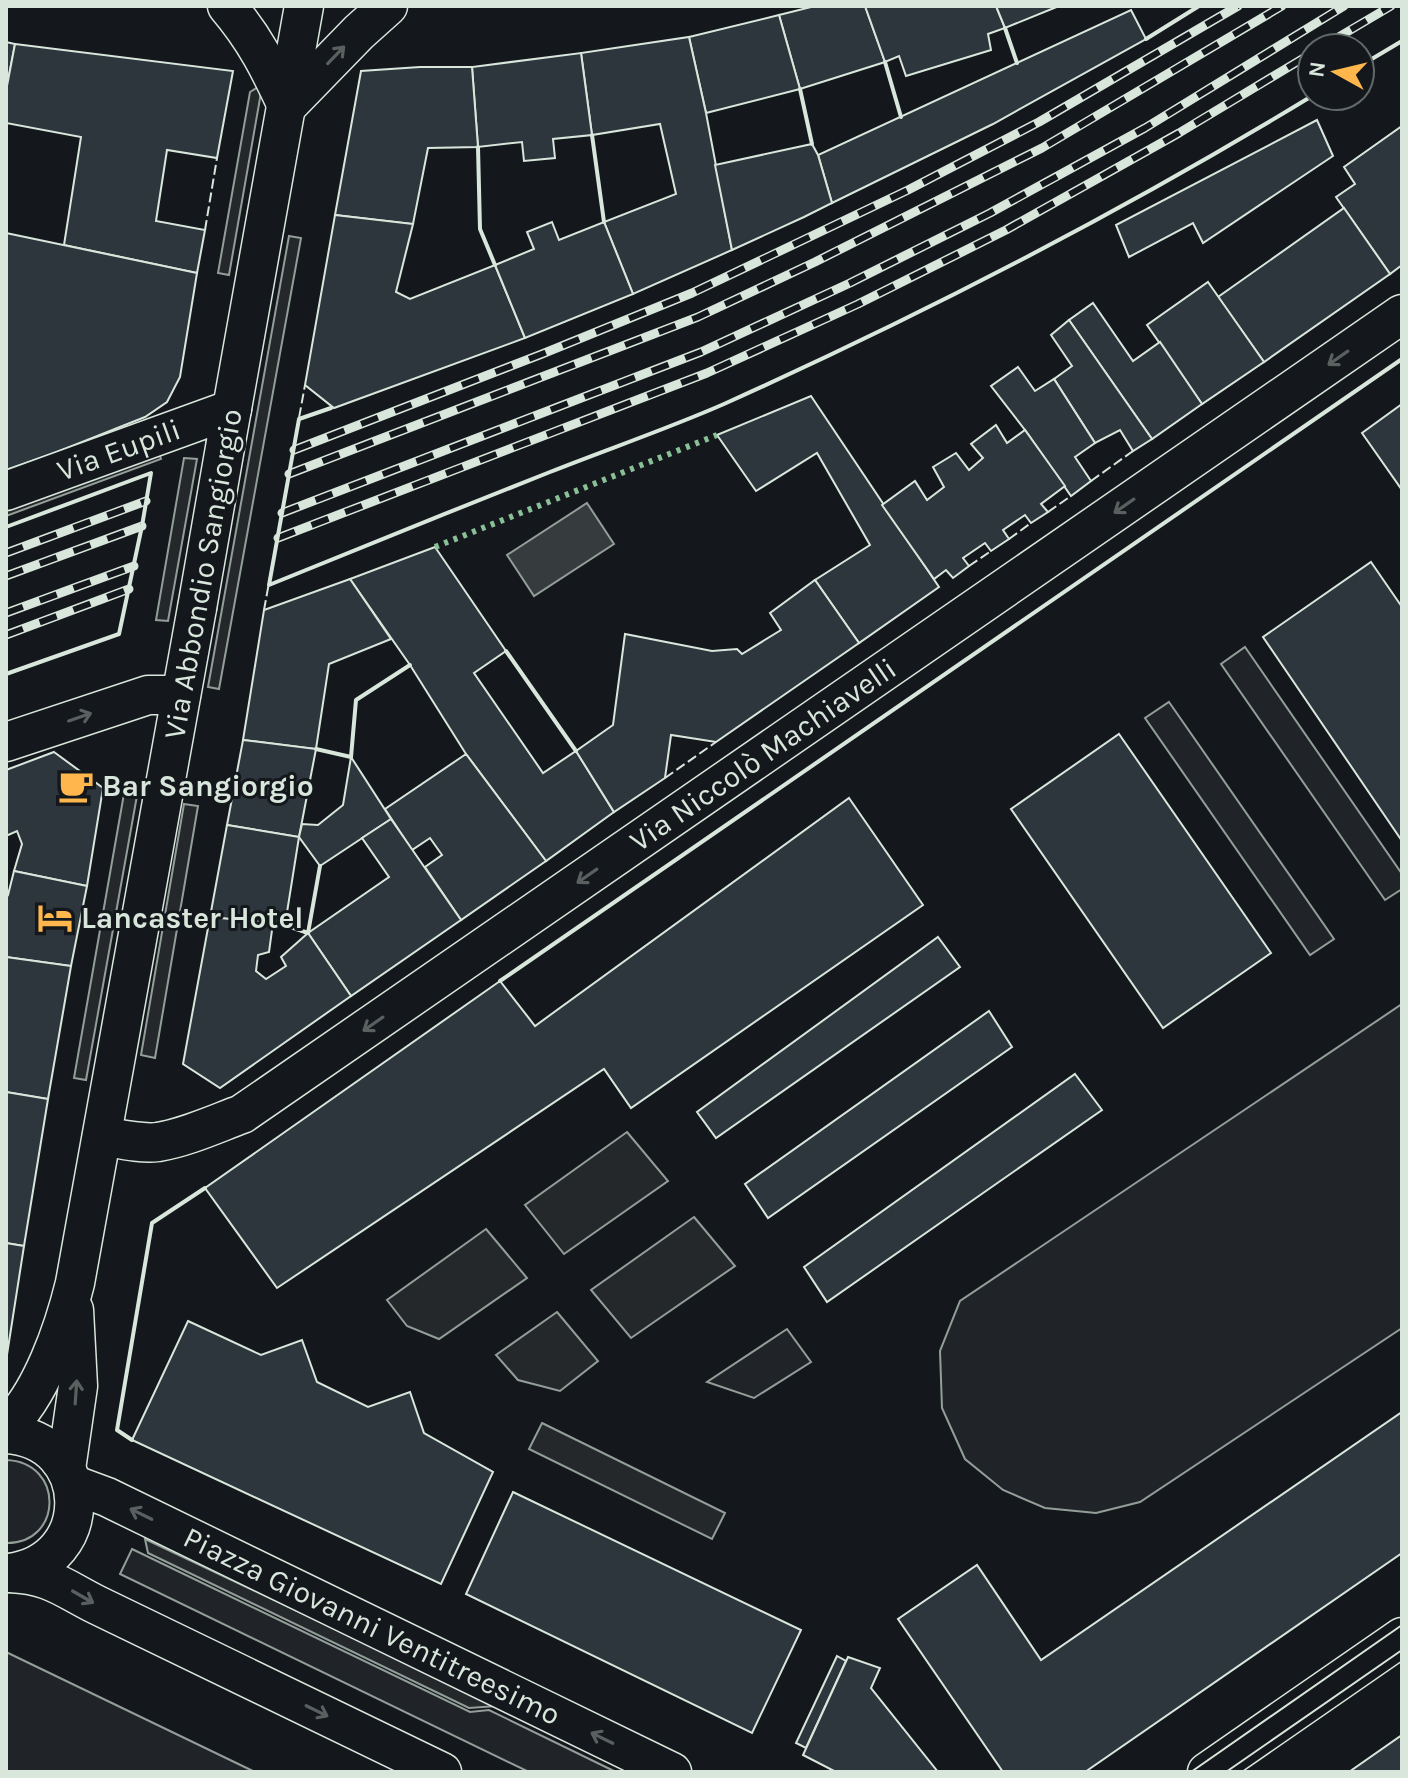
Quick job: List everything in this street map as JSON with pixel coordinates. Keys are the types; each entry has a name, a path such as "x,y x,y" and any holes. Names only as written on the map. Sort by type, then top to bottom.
{"street":[{"path":"227,6 245,27 267,62 287,106 388,6"},
{"name":"Via Abbondio Sangiorgio","path":"6,1427 25,1406 41,1376 61,1330 75,1283 304,6"},
{"name":"Via Niccolò Machiavelli","path":"102,1136 156,1142 195,1132 242,1114 1402,314"},
{"name":"Via Eupili","path":"6,491 229,426"},
{"path":"6,742 148,695 181,695"},
{"name":"Via Abbondio Sangiorgio","path":"8,1573 42,1563 60,1547 74,1517 69,1476 78,1386 75,1283"},
{"path":"6,1434 25,1437 46,1447 63,1463 69,1476"},
{"name":"Piazza Giovanni Ventitreesimo","path":"69,1476 672,1772"},
{"path":"8,1573 35,1575 58,1583 97,1605 442,1772"},
{"path":"1207,1772 1402,1637"}],"shaded area":[{"path":"262,87 229,275 218,273 250,92"},
{"path":"289,236 301,238 219,689 208,687"},
{"path":"156,445 161,459 6,516 6,501"},
{"path":"184,458 197,459 168,621 156,620"},
{"path":"587,503 614,544 534,596 507,555"},
{"path":"1245,647 1402,874 1402,889 1385,900 1221,664"},
{"path":"1169,702 1334,939 1310,955 1145,718"},
{"path":"125,788 138,790 86,1080 74,1078"},
{"path":"184,804 198,806 155,1058 141,1055"},
{"path":"1402,1004 1402,1328 1140,1502 1096,1513 1045,1508 1003,1490 965,1459 942,1408 940,1351 960,1301"},
{"path":"627,1132 668,1181 564,1254 525,1205"},
{"path":"694,1217 735,1266 631,1338 591,1290"},
{"path":"486,1229 527,1278 439,1339 407,1326 387,1300"},
{"path":"557,1312 598,1361 560,1391 518,1380 496,1355"},
{"path":"787,1329 811,1362 754,1398 707,1382"},
{"path":"542,1423 725,1513 712,1539 529,1449"},
{"path":"6,1460 25,1464 39,1474 47,1487 50,1503 47,1518 38,1531 25,1540 6,1543"},
{"path":"145,1539 497,1706 469,1708 148,1553"},
{"path":"132,1549 470,1712 489,1710 616,1772 529,1772 120,1574"},
{"path":"6,1652 255,1772 6,1772"}],"building":[{"path":"815,6 865,6 885,62 800,89 779,15"},
{"path":"865,6 996,6 1005,28 988,34 991,50 906,76 899,56 885,62"},
{"path":"996,6 1059,6 1005,28"},
{"path":"1131,10 1146,39 993,124 832,203 818,155"},
{"path":"779,15 800,89 706,113 689,37"},
{"path":"689,37 732,250 633,294 604,222 676,194 660,124 592,135 581,53"},
{"path":"6,42 15,44 6,91"},
{"path":"15,44 233,71 217,158 167,150 156,221 205,230 197,273 64,245 81,137 6,123 6,91"},
{"path":"581,53 592,135 553,139 555,158 524,161 522,142 478,147 472,67"},
{"path":"472,67 478,147 428,148 413,224 335,215 361,71"},
{"path":"1317,120 1333,156 1203,243 1193,223 1129,257 1116,225"},
{"path":"1402,126 1402,265 1390,274 1336,197 1355,184 1344,167"},
{"path":"812,144 832,203 732,250 715,165"},
{"path":"1344,208 1390,274 1264,362 1218,297"},
{"path":"335,215 413,224 396,292 410,299 495,265 525,338 334,408 305,385"},
{"path":"552,222 559,240 604,222 633,294 525,338 495,265 534,249 527,232"},
{"path":"6,233 197,273 180,377 167,402 145,417 6,470"},
{"path":"1208,282 1264,362 1202,404 1147,325"},
{"path":"1093,303 1133,361 1160,342 1202,404 1152,439 1069,320"},
{"path":"1069,320 1152,439 1133,451 1120,430 1095,443 1054,379 1072,366 1051,335"},
{"path":"1018,367 1035,391 1054,379 1095,443 1075,457 1091,481 1071,496 991,386"},
{"path":"811,396 939,587 859,643 815,580 870,545 817,453 756,491 717,435"},
{"path":"1402,404 1402,490 1362,433"},
{"path":"996,425 1007,443 1025,430 1065,486 1041,504 1048,512 1031,523 1025,515 1003,530 1009,539 991,551 985,543 963,558 969,566 953,578 946,570 934,579 882,505 915,481 927,500 944,487 933,467 956,453 969,470 983,458 971,444"},
{"path":"435,547 506,651 474,673 543,773 576,751 614,812 546,861 466,754 410,665 350,579"},
{"path":"1371,562 1402,607 1402,841 1263,637"},
{"path":"350,579 391,639 329,664 316,749 243,740 264,610"},
{"path":"815,580 859,643 716,742 671,735 665,778 614,812 576,751 613,725 625,634 712,651 737,649 742,654 781,630 770,613"},
{"path":"1119,734 1271,953 1163,1028 1011,809"},
{"path":"243,740 316,749 299,837 227,825"},
{"path":"54,752 103,788 87,886 14,871 22,844 17,831 6,836 6,770"},
{"path":"466,754 546,861 461,920 425,867 442,855 430,838 412,850 385,809"},
{"path":"351,757 391,819 320,866 299,837 302,824 318,825 343,805"},
{"path":"849,798 923,905 631,1108 604,1069 277,1288 205,1188 500,981 535,1026"},
{"path":"391,819 461,920 351,996 308,933 389,877 362,838"},
{"path":"227,825 299,837 285,925 210,917"},
{"path":"14,871 87,886 71,966 6,957 6,894"},
{"path":"210,917 273,923 269,952 258,955 256,971 266,979 286,966 281,957 308,933 351,996 220,1088 183,1064"},
{"path":"938,937 960,967 716,1138 697,1112"},
{"path":"6,957 71,966 48,1099 6,1092"},
{"path":"989,1011 1012,1047 768,1218 745,1184"},
{"path":"1075,1074 1102,1110 827,1302 804,1267"},
{"path":"6,1092 48,1099 24,1246 6,1243"},
{"path":"6,1243 24,1246 6,1361"},
{"path":"188,1321 261,1355 302,1340 317,1382 368,1407 410,1392 424,1433 493,1472 441,1584 132,1440"},
{"path":"1402,1412 1402,1553 1085,1772 1003,1772 898,1619 977,1565 1041,1660"},
{"path":"513,1492 801,1630 752,1733 466,1594"},
{"path":"837,1656 846,1661 806,1748 796,1743"},
{"path":"848,1657 880,1668 871,1688 938,1772 836,1772 803,1755"},
{"path":"1402,1735 1402,1772 1349,1772"}],"tram line":[{"path":"1191,1772 1402,1625"},
{"path":"1226,1772 1402,1650"}],"railway":[{"path":"294,450 692,293 908,190 1039,122 1238,6"},
{"path":"289,474 698,317 815,262 1042,148 1282,6"},
{"path":"282,513 701,352 850,283 990,213 1145,128 1344,6"},
{"path":"1347,32 1391,6"},
{"path":"278,538 707,373 858,304 1006,230 1179,133 1296,63"},
{"path":"6,553 146,501"},
{"path":"6,576 142,526"},
{"path":"6,613 134,566"},
{"path":"6,635 129,589"}],"hedge":[{"path":"435,547 717,435"}],"fence":[{"path":"205,230 217,158"},
{"path":"264,610 305,385"},
{"path":"1091,481 1133,451"},
{"path":"1048,512 1071,496"},
{"path":"1009,539 1031,523"},
{"path":"969,566 991,551"},
{"path":"665,778 716,742"}],"wall":[{"path":"1146,39 1199,6"},
{"path":"1005,28 1017,63"},
{"path":"1376,56 1402,41"},
{"path":"885,62 901,117"},
{"path":"800,89 812,144"},
{"path":"331,408 299,419 269,585 703,413 875,334 1096,220 1296,106"},
{"path":"592,135 604,222"},
{"path":"478,147 480,229 495,265"},
{"path":"500,981 1402,359"},
{"path":"6,527 151,473 119,634 6,674"},
{"path":"506,651 576,751"},
{"path":"316,749 351,757 356,700 410,665"},
{"path":"285,925 308,933 320,866"},
{"path":"132,1440 117,1430 152,1223 205,1188"}],"place":[{"name":"Bar Sangiorgio","path":"76,786"},
{"name":"Lancaster Hotel","path":"55,918"}]}
